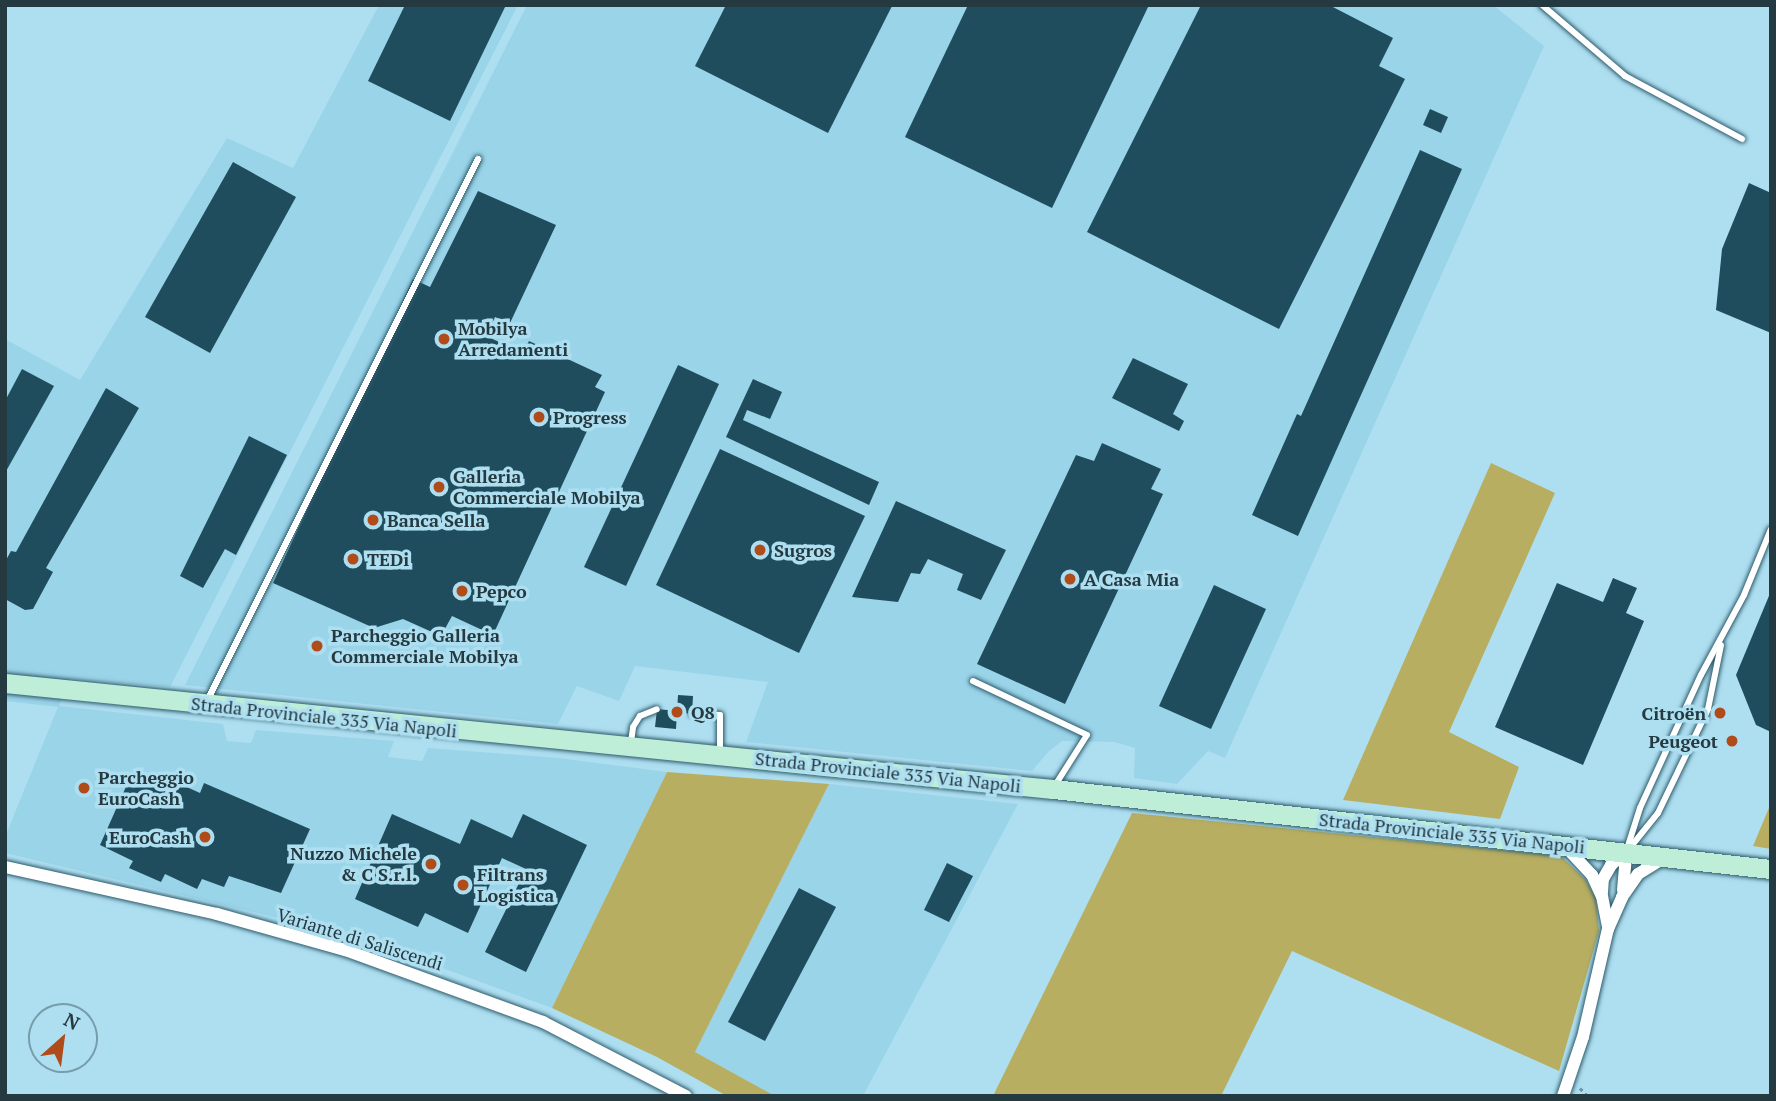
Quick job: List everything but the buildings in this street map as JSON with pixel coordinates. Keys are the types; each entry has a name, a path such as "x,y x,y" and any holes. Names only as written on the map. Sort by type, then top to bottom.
{"main road":[{"name":"Strada Provinciale 335 Via Napoli","path":"5,683 1054,789 1771,869"}],"street":[{"path":"1563,845 1592,875 1602,896 1608,929"},
{"path":"1602,896 1607,872 1626,852"},
{"path":"1622,897 1626,852"},
{"path":"1563,1096 1583,1037 1608,929 1622,897 1638,874 1665,857"},
{"name":"Variante di Saliscendi","path":"5,867 216,914 345,950 543,1022 686,1096"}],"lane":[{"path":"1542,5 1625,76 1742,139"},
{"path":"205,705 478,159"},
{"path":"1626,852 1640,808 1771,529"},
{"path":"1626,852 1658,813 1707,709 1721,639"},
{"path":"973,681 1087,735 1054,789"},
{"path":"630,747 633,727 640,716 657,709"},
{"path":"692,713 720,715 720,756"}],"shaded area":[{"path":"379,5 518,5 170,687 69,679 59,706 223,724 227,741 251,743 256,730 394,741 388,757 422,761 428,748 559,758 667,772 552,1008 407,955 308,925 5,853 5,837 58,707 5,701 5,339 80,380 227,138 293,168"},
{"path":"527,5 1493,5 1544,46 1225,758 1208,751 1177,784 1134,778 1135,748 1115,742 1062,741 1049,751 1032,771 746,742 768,682 635,666 619,701 577,686 558,724 185,685"},
{"path":"1491,463 1555,493 1449,732 1519,767 1500,819 1343,800"},
{"path":"667,772 829,784 695,1052 775,1096 727,1096 657,1057 552,1008"},
{"path":"829,784 1018,804 863,1096 775,1096 695,1052"},
{"path":"1771,803 1771,849 1753,846"},
{"path":"1132,813 1561,856 1585,879 1596,898 1599,931 1559,1071 1292,951 1221,1096 993,1096"}],"place":[{"name":"Mobilya Arredamenti","path":"444,339"},
{"name":"Progress","path":"539,417"},
{"name":"Galleria Commerciale Mobilya","path":"439,487"},
{"name":"Banca Sella","path":"373,520"},
{"name":"Sugros","path":"760,550"},
{"name":"TEDi","path":"353,559"},
{"name":"A Casa Mia","path":"1070,579"},
{"name":"Pepco","path":"462,591"},
{"name":"Parcheggio Galleria Commerciale Mobilya","path":"317,646"},
{"name":"Q8","path":"677,712"},
{"name":"Citroën","path":"1720,713"},
{"name":"Peugeot","path":"1732,741"},
{"name":"Parcheggio EuroCash","path":"84,788"},
{"name":"EuroCash","path":"205,837"},
{"name":"Nuzzo Michele & C S.r.l.","path":"431,864"},
{"name":"Filtrans Logistica","path":"463,885"}]}
